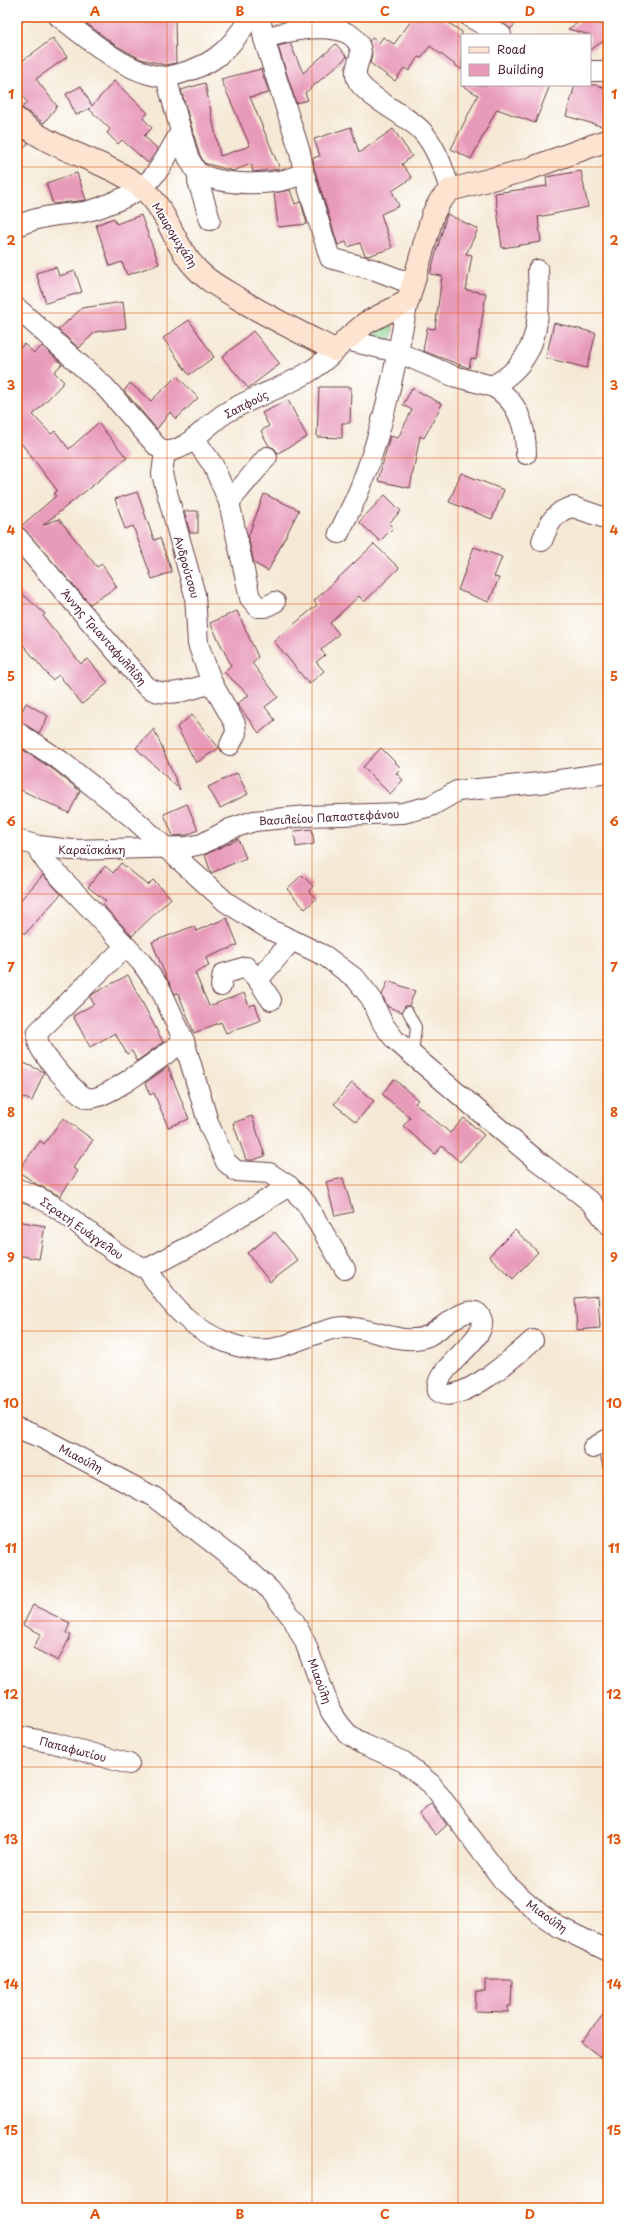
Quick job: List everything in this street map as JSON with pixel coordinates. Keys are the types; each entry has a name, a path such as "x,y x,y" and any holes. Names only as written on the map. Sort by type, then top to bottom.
{"street":[{"path":"58,17 129,66 150,76 166,77 187,71 218,57 233,44 250,17"},
{"path":"260,17 264,39 300,152 303,171 330,258 375,270 410,293"},
{"path":"470,17 499,34"},
{"path":"264,39 277,34 298,30 321,29 340,24 355,39 361,50 356,74 358,81 372,96 405,116 422,131 436,154 450,190"},
{"path":"591,71 608,71"},
{"path":"166,77 191,164 198,173 229,181 256,184 279,182 296,177 303,171"},
{"name":"Μαυρομιχάλη","path":"17,119 35,134 91,160 143,189 155,201 192,265 206,278 283,325 341,345 398,352 453,376 492,386"},
{"path":"17,226 38,217 77,213 98,208 133,195 143,189 155,175 181,132"},
{"path":"339,533 363,482 371,459 398,352 410,293 433,214 440,201 450,190 526,170 608,140"},
{"path":"198,173 198,181 210,220"},
{"path":"492,386 501,382 516,367 528,352 534,339 539,310 538,270"},
{"name":"Σαπφούς","path":"194,438 225,414 305,374 366,323 410,293"},
{"path":"17,308 105,387 160,449 165,451 175,450 194,438 213,465 229,502 238,535 250,598 258,607 266,607 275,602"},
{"path":"492,386 509,398 520,415 525,434 526,454"},
{"name":"Ανδρούτσου","path":"165,451 162,474 195,595 198,644 212,683 235,724 236,733 230,745"},
{"path":"229,502 267,457"},
{"path":"542,541 548,525 554,517 572,506 608,519"},
{"name":"Άννης Τριανταφυλλίδη","path":"17,537 133,674 146,686 156,692 171,692 212,683"},
{"path":"17,732 83,778 168,848 226,902 269,929 325,956 356,980 371,998 389,1032 413,1055 535,1159 592,1203 608,1224"},
{"name":"Βασιλείου Παπαστεφάνου","path":"168,848 202,844 230,828 254,821 307,816 403,813 431,806 457,791 540,783 608,773"},
{"name":"Καραϊσκάκη","path":"17,840 39,846 90,851 168,848"},
{"path":"39,846 40,853 48,863 126,946 161,990 184,1041 209,1125 226,1162 236,1171 269,1173 289,1186 306,1203 345,1269"},
{"path":"258,980 292,940"},
{"path":"126,946 38,1032 37,1039 40,1048 59,1072 78,1091 86,1098 95,1098 123,1083 184,1041"},
{"path":"221,986 223,974 246,967 258,980 271,1000"},
{"path":"289,1186 205,1238 147,1269 184,1316 214,1337 246,1348 274,1348 341,1327 371,1330 400,1339 418,1339 432,1334 462,1313 474,1312 480,1316 481,1324 476,1335 444,1372 438,1382 438,1391 444,1394 451,1394 470,1387 494,1374 533,1340"},
{"name":"Στρατή Ευάγγελου","path":"17,1189 36,1195 52,1205 116,1254 147,1269"},
{"name":"Μιαούλη","path":"17,1428 42,1438 154,1497 265,1585 293,1619 305,1642 331,1712 348,1734 363,1744 404,1762 417,1771 431,1784 505,1883 540,1914 559,1927 608,1951"},
{"name":"Παπαφωτίου","path":"17,1736 54,1743 129,1764"}],"lane":[{"path":"408,1012 416,1027 413,1055"},
{"path":"601,1443 608,1464"}],"green space":[{"path":"392,316 393,330 391,340 368,335"}],"building":[{"path":"78,17 131,17 129,20 175,19 176,63 165,65 141,59 115,45"},
{"path":"414,17 440,17 462,32 461,69 430,46 421,58 418,57 409,71 404,68 395,81 370,63 372,54 369,42 372,38 379,43 383,37 394,44"},
{"path":"493,17 520,17 511,29"},
{"path":"587,17 608,17 608,38 591,49 591,34 568,29"},
{"path":"53,38 67,57 36,79 57,106 44,123 22,108 27,102 17,90 17,65"},
{"path":"290,43 303,73 336,44 347,57 305,93 308,100 296,103 278,46"},
{"path":"261,69 269,93 250,97 280,169 253,172 251,164 233,171 204,163 199,153 181,90 205,83 220,156 250,146 221,79"},
{"path":"114,81 148,113 143,118 152,128 144,136 158,149 148,163 122,140 118,144 107,133 110,129 89,109 90,108 76,115 66,94 81,86 92,106"},
{"path":"596,85 608,88 608,128 566,116 575,86"},
{"path":"463,86 550,86 535,123 497,109 471,159 451,149 478,95"},
{"path":"351,127 359,153 393,129 412,156 402,164 412,178 392,191 399,206 381,214 392,248 368,256 365,255 360,243 348,247 346,242 338,245 314,168 313,158 320,156 314,139"},
{"path":"21,138 28,143 19,155 17,154 17,149"},
{"path":"581,171 588,207 538,217 541,242 502,248 495,193 547,186 546,177"},
{"path":"77,173 86,200 53,204 46,183"},
{"path":"290,190 295,204 301,202 307,224 278,227 274,193"},
{"path":"447,214 478,229 466,254 472,255 466,290 486,293 476,359 471,358 469,368 423,351 427,328 435,329 442,276 430,274"},
{"path":"141,215 159,264 127,275 122,262 110,266 96,225 114,218 116,224"},
{"path":"56,267 59,276 75,271 82,292 46,303 36,273"},
{"path":"123,302 126,328 95,332 79,348 58,330 82,308"},
{"path":"189,320 214,357 189,375 163,338"},
{"path":"554,323 596,333 587,368 546,358"},
{"path":"253,331 280,364 248,388 222,357"},
{"path":"24,344 34,353 42,346 62,364 54,372 64,382 33,415 51,434 55,431 69,449 98,423 127,458 43,525 59,519 97,567 102,564 117,587 90,604 21,526 56,496 54,494 57,490 17,438 17,351"},
{"path":"177,376 198,398 176,419 170,412 157,429 124,391 130,383 151,401"},
{"path":"319,387 351,387 350,423 342,423 342,438 317,437"},
{"path":"412,388 442,404 424,438 420,436 410,488 378,481 390,436 398,438 412,410 403,405"},
{"path":"288,400 307,437 278,453 274,448 269,446 261,431 269,426 262,413"},
{"path":"461,473 504,490 492,519 449,502"},
{"path":"137,492 154,540 160,538 172,572 152,579 133,526 125,529 115,499"},
{"path":"264,494 299,510 268,571 254,563 248,537"},
{"path":"385,495 401,511 389,523 393,528 380,541 359,522"},
{"path":"184,511 198,511 198,533 190,533"},
{"path":"374,544 399,568 364,602 359,596 330,623 339,634 321,650 325,655 316,662 324,671 309,684 274,641 317,605 314,601"},
{"path":"474,547 502,557 494,577 499,578 489,602 458,590"},
{"path":"17,589 45,614 43,616 81,664 88,659 108,683 82,704 59,675 52,680 17,637"},
{"path":"237,611 258,657 252,663 278,697 265,707 275,720 259,733 237,704 249,695 224,672 231,665 210,623"},
{"path":"26,703 48,716 39,733 17,721"},
{"path":"192,715 219,748 196,763 177,727"},
{"path":"154,729 180,790 136,748"},
{"path":"17,746 54,770 80,791 69,813 17,788"},
{"path":"381,748 401,768 396,773 403,780 390,794 363,767"},
{"path":"237,773 248,794 220,808 208,787"},
{"path":"187,804 198,830 187,835 173,836 164,814"},
{"path":"312,829 314,844 296,847 294,831"},
{"path":"238,839 246,858 211,873 205,855"},
{"path":"121,863 148,885 153,880 171,898 132,936 103,905 106,901 88,887 105,866 113,873"},
{"path":"43,875 61,894 25,934 17,927 17,904"},
{"path":"302,875 313,886 309,891 316,899 305,909 287,889"},
{"path":"227,918 238,945 206,958 209,966 195,973 209,1006 244,993 249,1006 255,1004 261,1020 226,1033 221,1022 194,1033 178,993 175,994 167,979 152,942 194,926 196,931"},
{"path":"128,975 163,1042 137,1061 132,1051 127,1054 115,1033 90,1047 73,1016 94,1004 90,997 93,994"},
{"path":"388,981 415,991 409,1006 405,1006 402,1012 388,1007 382,995"},
{"path":"17,1060 44,1072 32,1101 17,1095"},
{"path":"168,1067 189,1119 168,1127 154,1093 150,1095 145,1083"},
{"path":"394,1079 418,1100 415,1103 450,1133 464,1118 484,1135 460,1162 442,1146 435,1154 403,1126 410,1118 382,1094"},
{"path":"352,1083 374,1101 356,1122 334,1104"},
{"path":"252,1116 265,1156 253,1160 246,1160 233,1123"},
{"path":"63,1118 93,1140 73,1168 78,1171 60,1196 36,1184 18,1171 40,1141 44,1144"},
{"path":"343,1178 353,1212 335,1216 326,1182"},
{"path":"17,1221 45,1226 39,1259 17,1255"},
{"path":"515,1230 538,1252 513,1279 489,1256"},
{"path":"275,1232 298,1261 270,1282 247,1253"},
{"path":"598,1296 600,1328 577,1330 575,1298"},
{"path":"33,1605 70,1623 66,1633 71,1635 58,1661 33,1648 41,1634 23,1625"},
{"path":"431,1804 447,1825 436,1835 419,1814"},
{"path":"485,1980 512,1980 511,2006 508,2006 508,2012 475,2011 476,1991 485,1991"},
{"path":"608,2009 608,2063 581,2042"}]}
